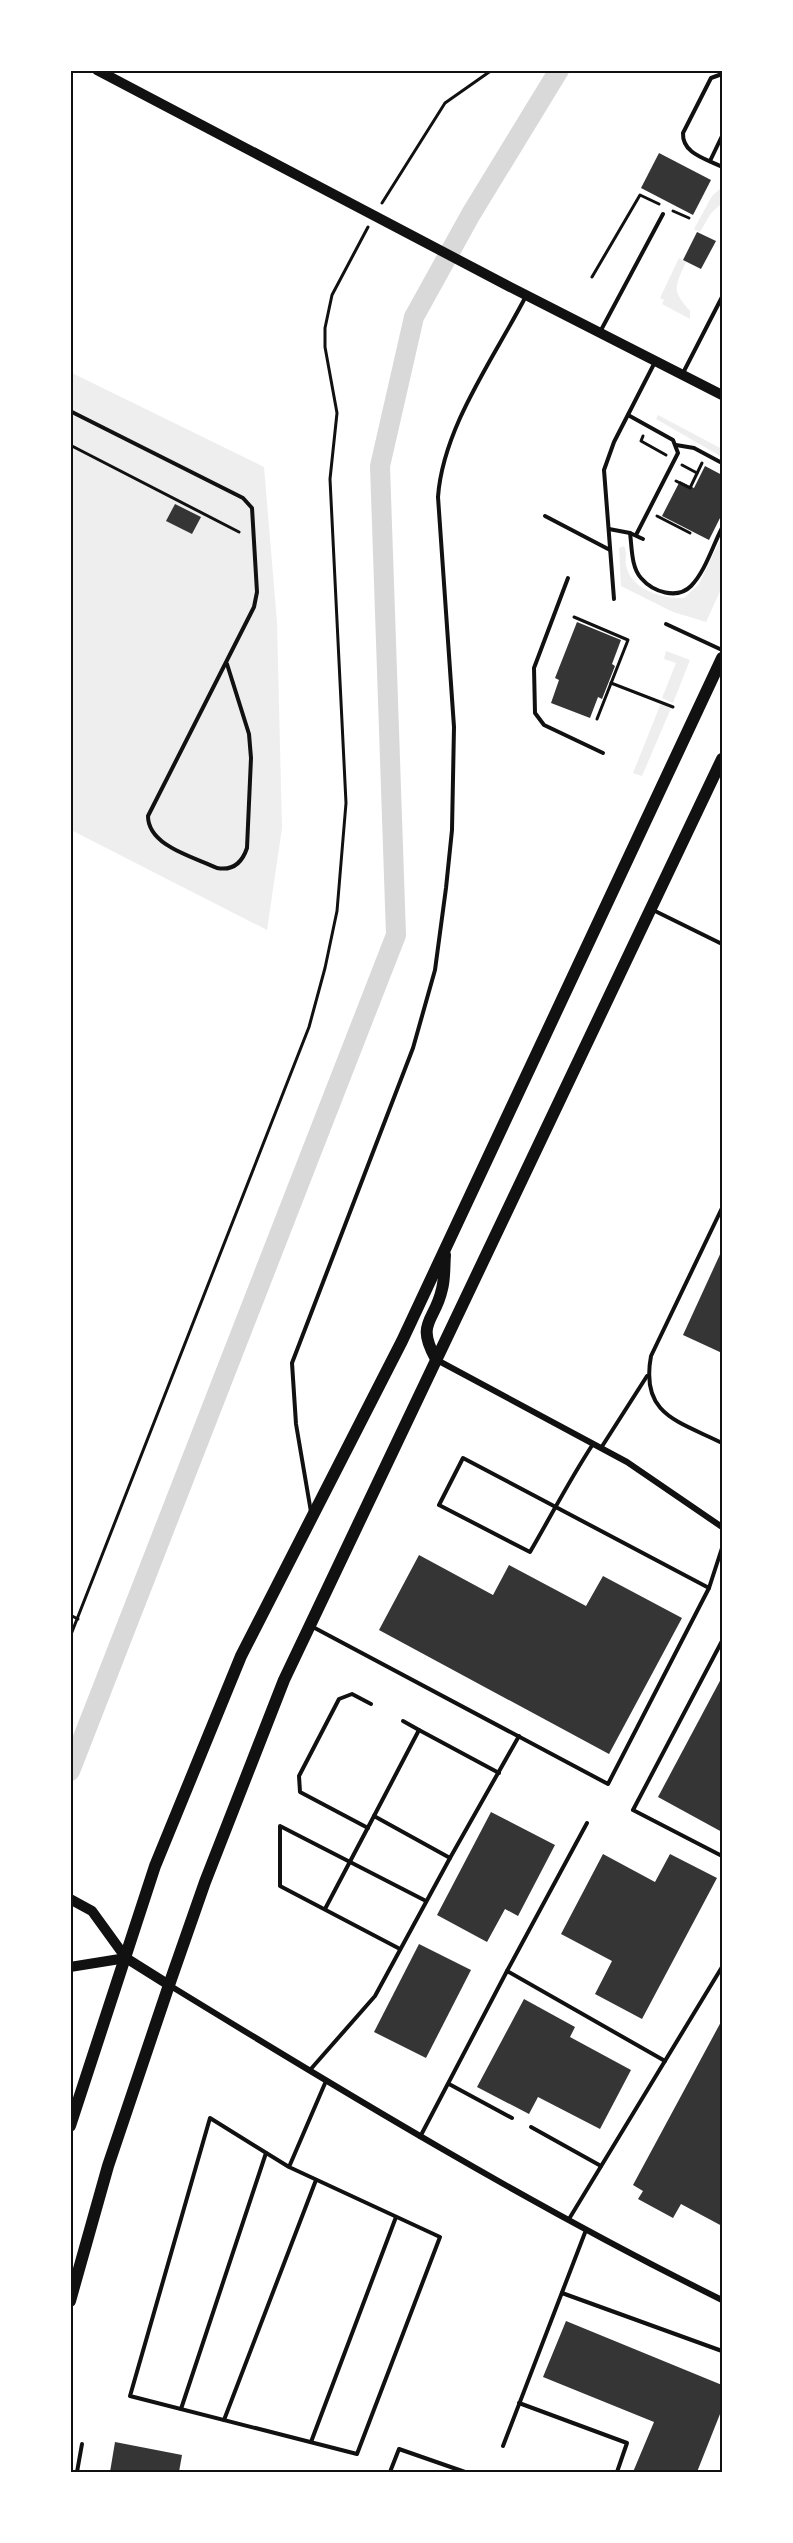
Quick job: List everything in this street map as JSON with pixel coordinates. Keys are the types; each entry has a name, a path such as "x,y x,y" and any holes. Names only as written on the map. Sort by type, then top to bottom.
{"main road":[{"path":"96,70 526,296 723,395"},
{"path":"70,2126 155,1866 241,1656 402,1341 723,658"},
{"path":"70,2301 108,2166 169,1985 213,1860 284,1680 723,759"},
{"path":"436,1359 426,1340 427,1326 442,1290 445,1248"},
{"path":"70,1899 93,1911 126,1958 169,1985"},
{"path":"70,1967 126,1958"}],"street":[{"path":"436,1359 627,1462 723,1527"},
{"path":"169,1985 420,2137 586,2230 723,2300"}],"lane":[{"path":"723,74 711,78 683,134 686,147 723,167"},
{"path":"710,161 723,136"},
{"path":"600,333 663,214"},
{"path":"312,1516 296,1424 292,1363 413,1048 435,970 446,888 452,830 454,727 438,497 440,472 447,445 526,296"},
{"path":"682,375 721,305 723,297"},
{"path":"614,599 604,470 628,415 656,361"},
{"path":"70,411 243,498 252,508 257,599 227,664 148,816 150,830 160,841 226,870 240,861 248,848 251,758 249,734 227,664"},
{"path":"628,415 673,440 676,445 675,461 636,536"},
{"path":"676,445 694,448 723,463"},
{"path":"545,516 610,550"},
{"path":"630,533 633,562 640,578 656,589 672,594 685,592 694,584 723,528"},
{"path":"609,529 630,533 643,539"},
{"path":"568,578 534,668 535,713 544,725 603,753"},
{"path":"666,624 723,650"},
{"path":"651,909 723,944"},
{"path":"601,1448 647,1375 651,1356 723,1208"},
{"path":"647,1375 652,1400 661,1412 723,1443"},
{"path":"593,1444 556,1506 530,1552 439,1505 463,1458 556,1506 709,1588"},
{"path":"310,1625 608,1784 709,1588 723,1548"},
{"path":"723,1641 633,1810 723,1856"},
{"path":"368,1828 300,1792 299,1776 339,1699 352,1694 370,1704"},
{"path":"403,1721 499,1773"},
{"path":"325,1910 419,1730"},
{"path":"310,2071 375,1996 519,1736"},
{"path":"374,1816 450,1858"},
{"path":"420,2137 587,1823"},
{"path":"400,1949 280,1886 280,1826 426,1901"},
{"path":"569,2220 723,1967"},
{"path":"507,1971 665,2061"},
{"path":"289,2167 326,2081"},
{"path":"449,2084 512,2118"},
{"path":"210,2118 266,2153 289,2167 440,2237 357,2454 130,2396 210,2118"},
{"path":"531,2127 601,2166"},
{"path":"181,2409 266,2153"},
{"path":"224,2420 316,2180"},
{"path":"311,2442 396,2217"},
{"path":"503,2446 586,2230"},
{"path":"562,2294 723,2351"},
{"path":"519,2403 627,2443 617,2472"},
{"path":"77,2472 82,2444"},
{"path":"390,2472 399,2449 465,2472"}],"path":[{"path":"70,1637 309,1027 337,911 346,803 330,479 337,413 325,347 325,328 332,295 374,215 445,103 492,70"},
{"path":"592,277 640,195 660,204"},
{"path":"669,209 689,218"},
{"path":"70,445 239,532"},
{"path":"671,489 676,480 690,488 703,461"},
{"path":"662,507 657,516 690,533"},
{"path":"574,617 628,640 597,719"},
{"path":"611,683 673,707"},
{"path":"70,1615 78,1619"}],"shaded area":[{"path":"720,189 722,203 711,213 700,232 694,229 712,196"},
{"path":"679,258 686,262 677,288 680,298 690,311 690,319 662,304 664,300 660,298"},
{"path":"70,372 264,467 277,622 282,828 267,930 71,830"},
{"path":"658,415 722,449 722,457 656,419"},
{"path":"722,536 722,587 706,622 673,612 621,586 619,548 624,546 627,569 636,583 659,595 684,598 699,584"},
{"path":"666,651 690,660 673,703 662,698 676,663 664,659"},
{"path":"661,703 671,708 642,776 633,773"}],"building":[{"path":"659,153 711,180 693,215 641,188"},
{"path":"697,232 716,241 701,269 683,260"},
{"path":"705,466 722,475 720,513 722,514 709,540 662,516 680,481 694,488"},
{"path":"175,504 201,517 192,534 166,521"},
{"path":"577,622 621,640 612,664 615,666 602,699 598,697 590,718 551,703 559,680 555,678"},
{"path":"722,1250 722,1353 683,1335"},
{"path":"419,1555 493,1595 509,1565 586,1606 603,1576 682,1618 609,1754 379,1630"},
{"path":"722,1677 722,1832 658,1797"},
{"path":"491,1812 555,1845 518,1916 505,1909 487,1942 437,1915"},
{"path":"603,1854 655,1882 670,1854 717,1878 642,2019 595,1994 612,1961 561,1934"},
{"path":"419,1944 471,1970 426,2058 374,2032"},
{"path":"524,1999 575,2027 570,2037 631,2070 600,2129 538,2097 529,2114 477,2087"},
{"path":"722,2020 722,2226 681,2204 673,2218 638,2199 643,2191 633,2185"},
{"path":"566,2321 722,2385 722,2409 697,2472 633,2472 654,2422 543,2377"},
{"path":"115,2442 182,2455 179,2472 110,2472"}],"waterway":[{"path":"70,1771 396,935 380,466 414,317 471,214 559,70"}]}
